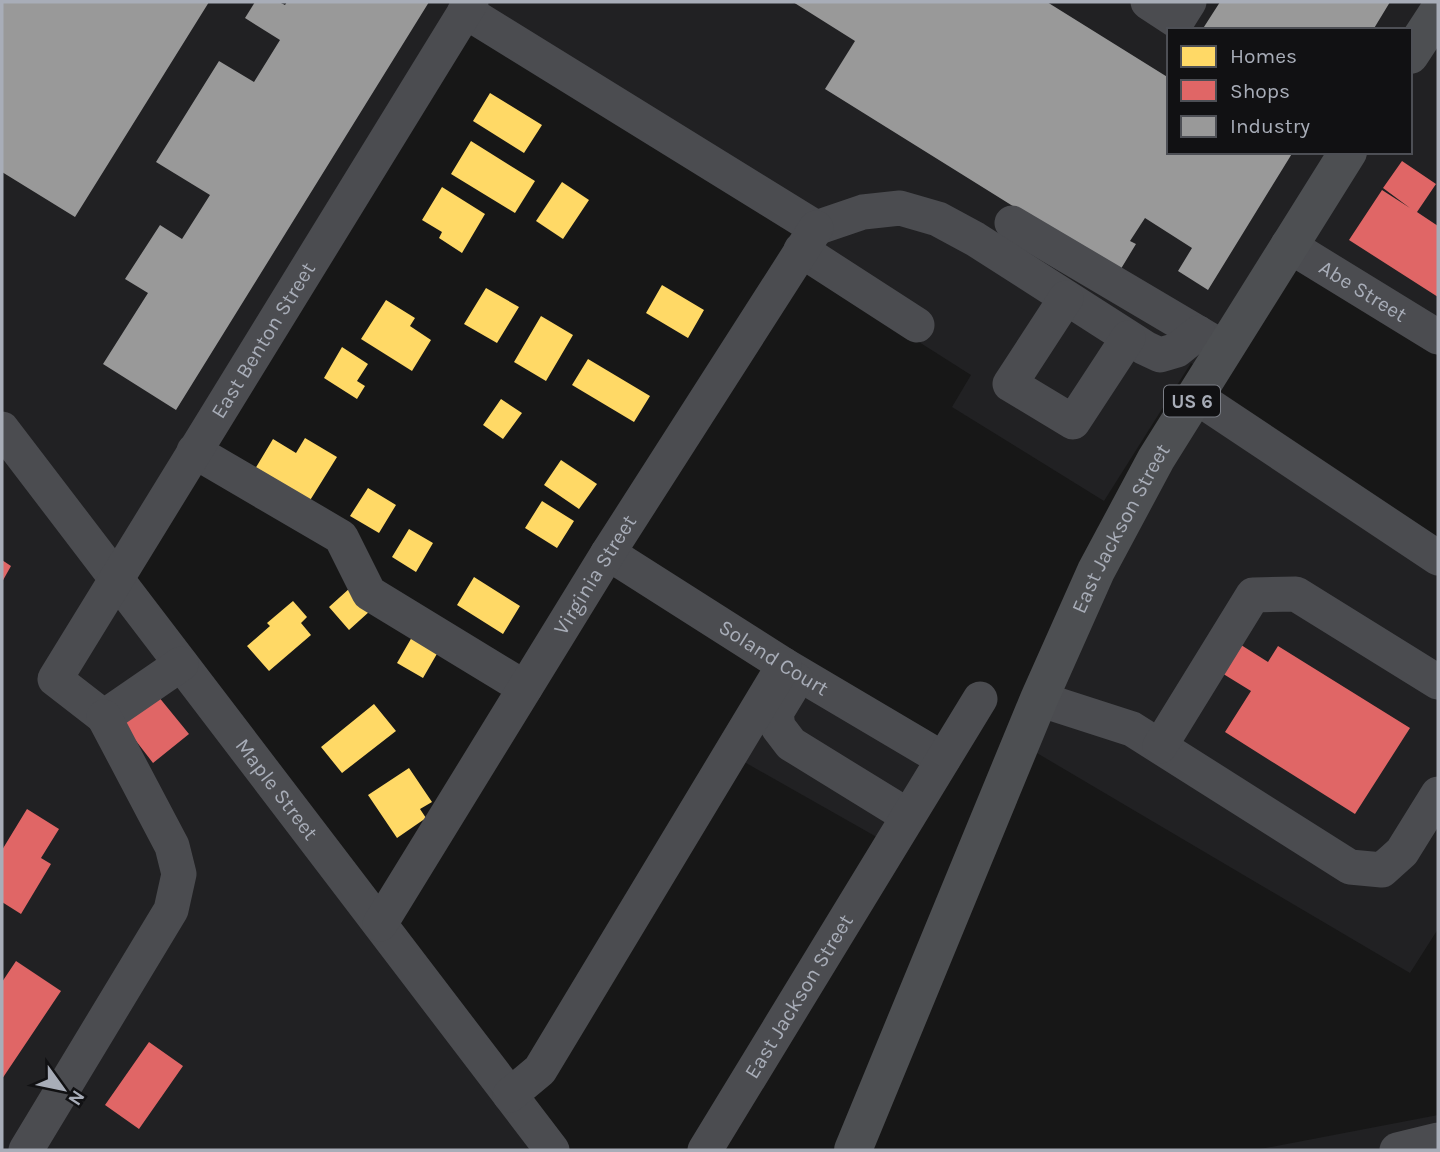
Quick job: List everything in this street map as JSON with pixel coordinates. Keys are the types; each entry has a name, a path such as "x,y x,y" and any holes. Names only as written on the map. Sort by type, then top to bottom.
{"main road":[{"path":"1412,52 1438,12"},
{"name":"East Jackson Street","path":"1039,699 1096,571 1156,459 1195,396 1211,340 1288,244 1347,154"},
{"name":"US 6","path":"853,1150 1039,699"}],"street":[{"path":"1148,2 1177,21 1189,2"},
{"path":"468,6 808,239 917,325"},
{"name":"East Benton Street","path":"104,717 55,679 468,6"},
{"path":"808,239 863,212 900,208 948,224 975,239 1128,338 1160,355 1211,340"},
{"path":"1012,223 1211,340"},
{"name":"Virginia Street","path":"380,925 608,553 808,239"},
{"name":"Abe Street","path":"1288,244 1438,337"},
{"path":"1066,298 1010,384 1073,422 1128,338"},
{"path":"1195,396 1438,558"},
{"name":"Maple Street","path":"2,429 552,1150"},
{"path":"194,451 341,537 369,593 525,688"},
{"name":"Soland Court","path":"608,553 792,669 943,759"},
{"path":"1160,746 1253,595 1296,594 1438,682"},
{"path":"26,1150 171,910 179,874 172,846 104,717 181,664"},
{"path":"792,669 776,713 778,727 791,744 908,816"},
{"path":"510,1095 540,1070 792,669"},
{"name":"East Jackson Street","path":"705,1150 980,699"},
{"path":"1039,699 1132,729 1350,867 1382,870 1402,852 1438,794"},
{"path":"1397,1150 1438,1140"}],"shaded area":[{"path":"2,2 467,2 114,574 2,424"},
{"path":"474,2 1438,2 1412,28 1167,28 1167,154 1343,154 1204,371 1191,363 1104,501 952,407 971,375 796,264 811,240"},
{"path":"1438,19 1438,333 1293,244 1351,154 1412,154 1412,59"},
{"path":"1196,400 1438,561 1438,929 1410,973 1025,746"},
{"path":"2,433 543,1150 2,1150"},
{"path":"784,668 940,760 889,844 732,755"},
{"path":"1438,1115 1438,1150 1255,1150"}],"building: Homes":[{"path":"490,93 542,125 524,153 473,121"},
{"path":"471,141 535,181 515,213 451,174"},
{"path":"562,182 589,200 563,239 536,221"},
{"path":"442,187 485,214 462,253 439,238 442,232 422,220"},
{"path":"662,285 704,310 688,338 646,313"},
{"path":"486,288 519,307 497,343 464,324"},
{"path":"386,300 415,318 410,326 431,340 412,371 361,339"},
{"path":"541,316 573,335 546,381 514,362"},
{"path":"342,347 368,364 357,381 365,386 357,399 324,378"},
{"path":"588,359 650,396 634,422 572,385"},
{"path":"501,399 522,413 503,439 483,425"},
{"path":"305,438 337,457 309,502 255,469 273,439 296,453"},
{"path":"561,460 597,484 579,509 544,485"},
{"path":"368,488 396,505 379,533 350,516"},
{"path":"542,501 574,521 557,548 525,528"},
{"path":"409,529 433,543 416,572 392,557"},
{"path":"474,577 520,606 503,634 457,605"},
{"path":"350,588 370,611 349,630 329,607"},
{"path":"293,601 307,617 301,623 311,635 269,671 247,646 270,626 267,623"},
{"path":"412,637 438,652 423,678 397,663"},
{"path":"374,704 396,731 342,773 321,747"},
{"path":"409,768 432,802 420,809 426,818 397,838 368,795"}],"building: Shops":[{"path":"1402,161 1436,184 1417,212 1438,226 1438,297 1349,240 1382,190 1410,208 1383,188"},
{"path":"2,560 11,566 2,582"},
{"path":"1230,638 1268,662 1278,646 1410,728 1355,814 1225,732 1251,691 1212,667"},
{"path":"158,696 189,734 153,763 123,724"},
{"path":"27,809 59,829 41,858 51,864 21,914 2,902 2,850"},
{"path":"16,961 61,991 2,1079 2,982"},
{"path":"149,1042 183,1066 139,1129 105,1105"}],"building: Industry":[{"path":"2,2 209,2 75,217 2,172"},
{"path":"255,2 279,2 285,5 287,2 429,2 176,410 103,364 148,293 125,279 160,225 182,239 210,195 156,162 219,61 254,82 280,40 245,18"},
{"path":"793,2 1047,2 1167,77 1167,154 1292,154 1208,290 1178,271 1192,248 1145,218 1130,241 1136,244 1119,272 825,89 855,41"},
{"path":"1220,2 1390,2 1374,28 1203,28"}]}
